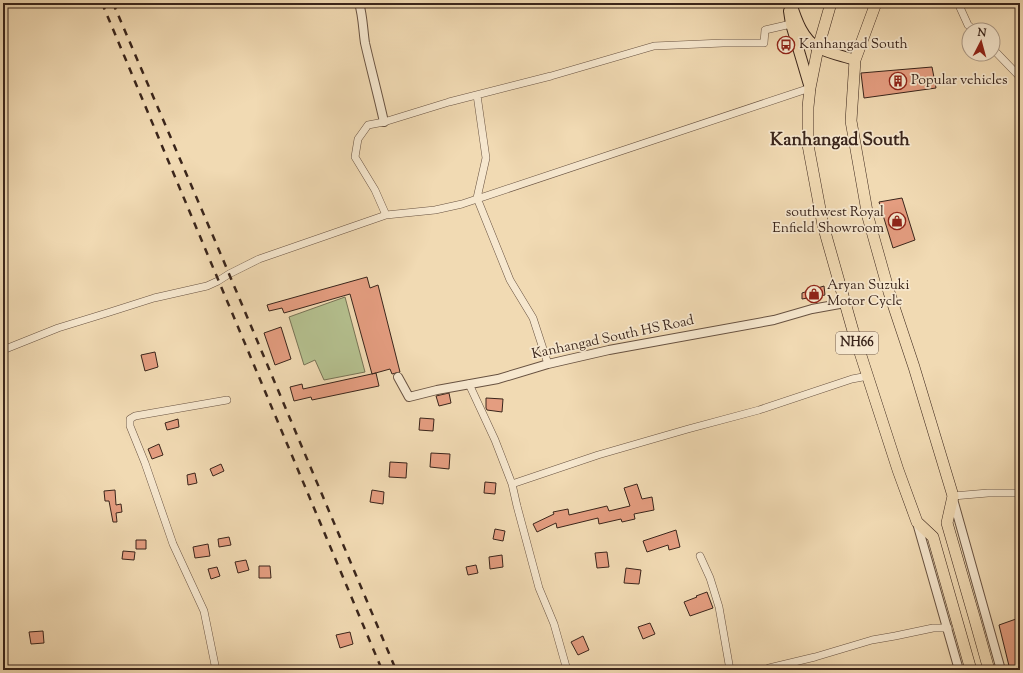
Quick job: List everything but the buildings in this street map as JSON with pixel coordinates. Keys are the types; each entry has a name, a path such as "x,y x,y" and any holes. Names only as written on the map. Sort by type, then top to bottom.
{"highway":[{"name":"NH66","path":"831,3 818,48 810,88 808,107 808,145 823,225 845,303 898,470 917,522 932,537 971,670"},
{"path":"876,3 855,60 851,121 868,217 889,292 914,367 953,496 947,523 988,670"}],"main road":[{"path":"788,3 791,24 810,88"},
{"path":"792,3 797,20 806,37 818,48 855,60"}],"street":[{"path":"359,3 362,11 363,33 384,122"},
{"path":"958,3 967,22"},
{"path":"386,215 375,190 355,157 358,139 368,125 384,122 449,102 551,76 654,46 764,43 765,30 791,24"},
{"path":"1001,57 1020,77"},
{"path":"3,350 58,328 154,298 207,286 259,259 386,215 435,210 462,204 810,88"},
{"path":"477,95 486,158 477,198 510,280 533,318 548,364"},
{"name":"Kanhangad South HS Road","path":"398,377 409,397 498,379 548,364 609,350 774,320 845,303"},
{"path":"512,484 598,455 759,410 852,379 868,376"},
{"path":"469,384 495,440 512,484 535,575 554,624 567,670"},
{"path":"216,670 204,611 173,544 145,463 130,426 130,419 135,416 227,400"},
{"path":"1001,670 953,496 988,493 1020,493"},
{"path":"917,522 960,670"},
{"path":"700,556 710,578 719,608 730,670"},
{"path":"770,670 769,668 815,657 872,640 933,628 948,628"}],"green space":[{"path":"345,297 365,372 324,380 315,360 304,365 289,317"}],"railway":[{"path":"102,3 382,670"},
{"path":"113,3 396,670"}],"place":[{"name":"Kanhangad South","path":"786,45"},
{"name":"Popular vehicles","path":"898,81"},
{"name":"southwest Royal Enfield Showroom","path":"897,221"},
{"name":"Aryan Suzuki Motor Cycle","path":"814,294"}],"district":[{"name":"Kanhangad South","path":"840,141"}]}
